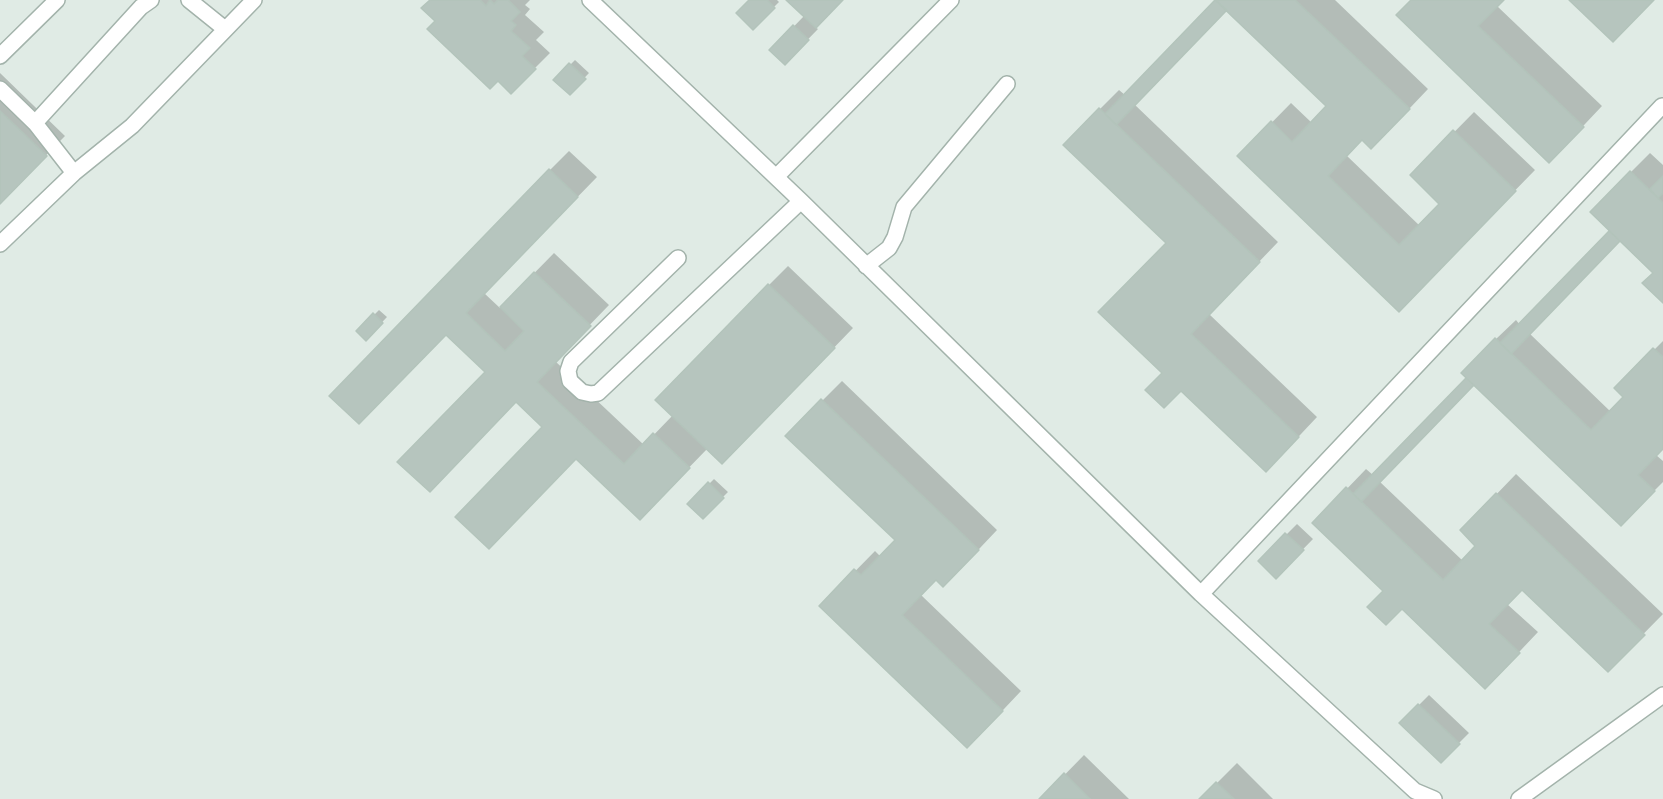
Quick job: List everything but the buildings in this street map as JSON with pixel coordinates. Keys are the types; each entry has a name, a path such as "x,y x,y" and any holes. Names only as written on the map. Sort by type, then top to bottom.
{"lane":[{"path":"0,56 57,0"},
{"path":"189,0 225,29"},
{"path":"0,244 74,173 132,126 254,0"},
{"path":"590,0 801,201 1201,594 1415,791 1434,799"},
{"path":"776,177 951,0"},
{"path":"35,123 142,2"},
{"path":"866,266 889,248 895,237 904,207 1007,84"},
{"path":"0,89 35,123 74,173"},
{"path":"1201,594 1662,106"},
{"path":"678,258 572,362 568,371 570,381 582,392 598,393 801,201"},
{"path":"1520,799 1663,695"}]}
